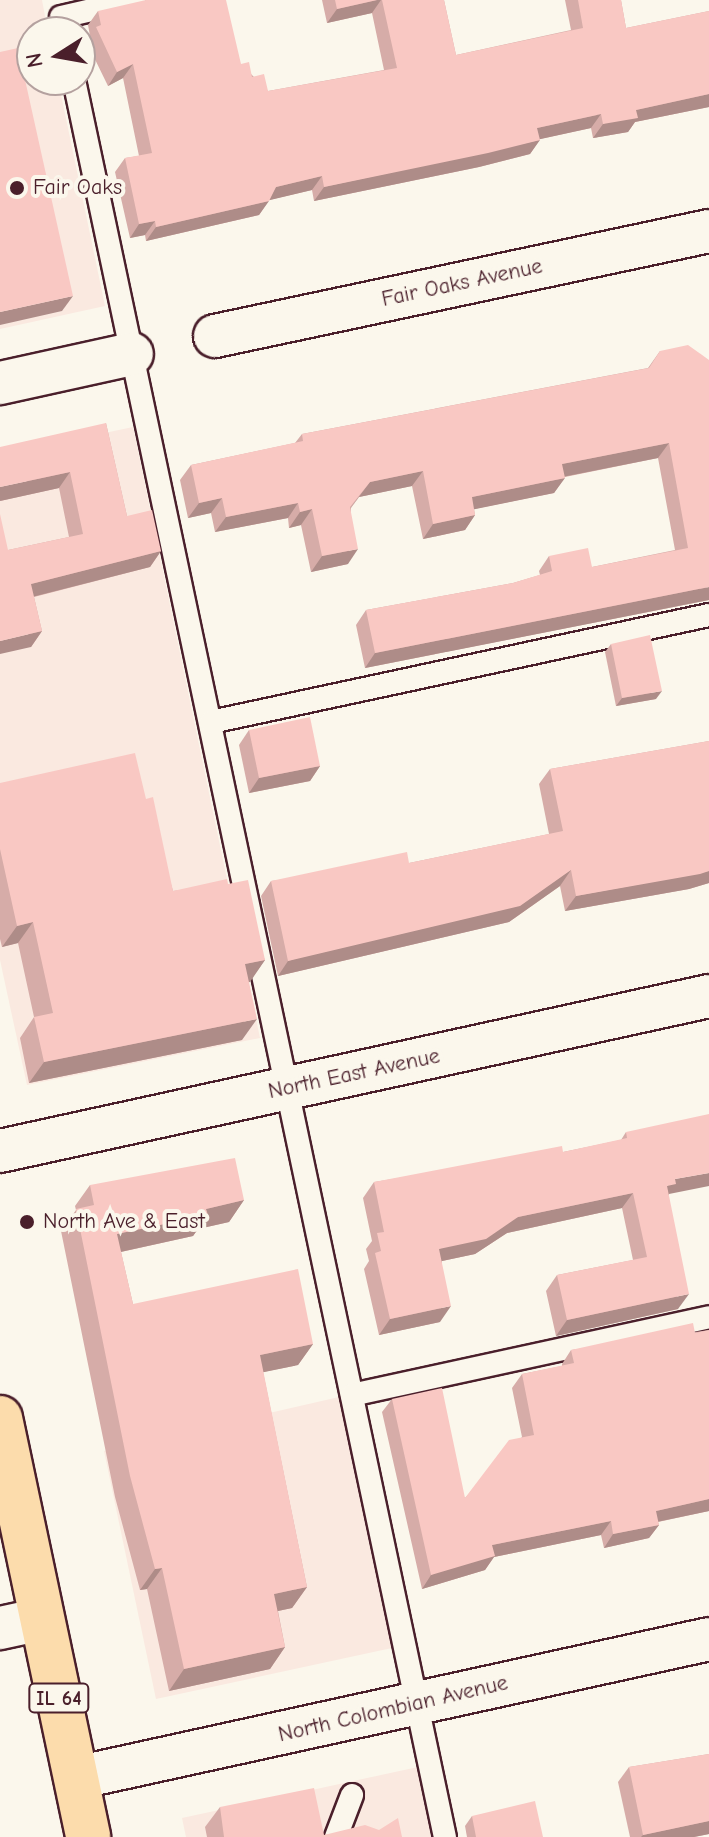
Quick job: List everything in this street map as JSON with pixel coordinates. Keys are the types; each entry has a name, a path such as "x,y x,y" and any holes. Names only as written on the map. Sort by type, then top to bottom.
{"main road":[{"name":"IL 64","path":"0,1418 88,1837"}],"street":[{"name":"Fair Oaks Avenue","path":"215,336 709,231"},
{"path":"0,383 132,354"},
{"name":"North East Avenue","path":"0,1151 709,996"},
{"path":"0,1628 42,1619"},
{"name":"North Colombian Avenue","path":"76,1778 709,1639"}],"lane":[{"path":"60,16 135,0"},
{"path":"77,96 445,1837"},
{"path":"211,722 709,615"},
{"path":"352,1395 709,1317"},
{"path":"336,1837 352,1795"},
{"path":"349,1837 352,1795"},
{"path":"352,1795 362,1837"}],"shaded area":[{"path":"0,0 42,0 45,16 16,16 16,96 61,96 105,306 0,329"},
{"path":"133,427 260,1038 27,1085 0,960 0,455"},
{"path":"339,1397 392,1648 156,1699 104,1451"},
{"path":"418,1767 433,1837 186,1837 182,1818"}],"building":[{"path":"146,0 226,0 241,64 249,62 252,77 264,74 268,91 397,68 382,0 444,0 456,55 583,28 578,0 621,0 626,28 709,11 709,94 636,110 638,118 603,124 601,114 537,128 540,140 488,153 324,187 322,176 276,187 269,201 156,227 155,221 139,224 125,158 152,153 133,64 117,72 96,27 101,25 98,11"},
{"path":"335,0 377,0 337,9"},
{"name":"Fair Oaks","path":"16,48 16,96 29,96 73,296 0,312 0,52"},
{"path":"688,345 709,360 709,587 375,653 366,610 513,583 552,571 549,556 588,548 592,567 688,548 669,443 562,464 565,478 472,497 475,515 433,524 423,471 370,482 350,507 358,549 322,556 312,509 300,512 298,503 226,517 222,498 199,503 191,465 303,441 302,434 649,368 660,351"},
{"path":"106,423 127,516 152,510 161,551 31,584 42,631 0,641 0,514 8,550 83,534 70,472 0,487 0,447"},
{"path":"650,635 662,691 622,698 611,644"},
{"path":"310,717 320,766 259,778 249,730"},
{"path":"709,741 709,871 576,896 571,870 520,906 288,961 271,881 407,852 409,863 563,831 550,769"},
{"path":"135,753 146,799 153,797 173,891 227,879 228,884 248,880 265,960 245,964 257,1019 44,1062 34,1017 53,1013 33,922 17,926 0,849 0,783"},
{"path":"709,1114 709,1173 675,1179 676,1184 667,1186 689,1294 567,1320 557,1275 647,1257 633,1193 518,1217 486,1239 439,1249 451,1306 390,1319 375,1253 381,1251 377,1233 384,1232 374,1182 562,1146 563,1152 627,1138 626,1132"},
{"path":"235,1158 244,1200 206,1209 208,1215 117,1234 133,1304 298,1269 313,1344 260,1355 307,1587 274,1594 285,1647 184,1669 162,1568 155,1569 130,1476 76,1209 94,1205 90,1185"},
{"path":"693,1323 695,1333 709,1330 709,1499 656,1511 659,1525 613,1534 611,1521 492,1545 495,1556 431,1575 392,1399 442,1388 465,1498 509,1440 534,1435 522,1374 574,1363 571,1350"},
{"path":"709,1754 709,1821 643,1835 629,1767"},
{"path":"314,1788 324,1835 365,1825 379,1830 398,1818 402,1837 224,1837 220,1807"},
{"path":"535,1801 543,1837 476,1837 472,1816"}],"place":[{"name":"Fair Oaks","path":"17,188"},
{"name":"North Ave & East","path":"27,1222"}]}
